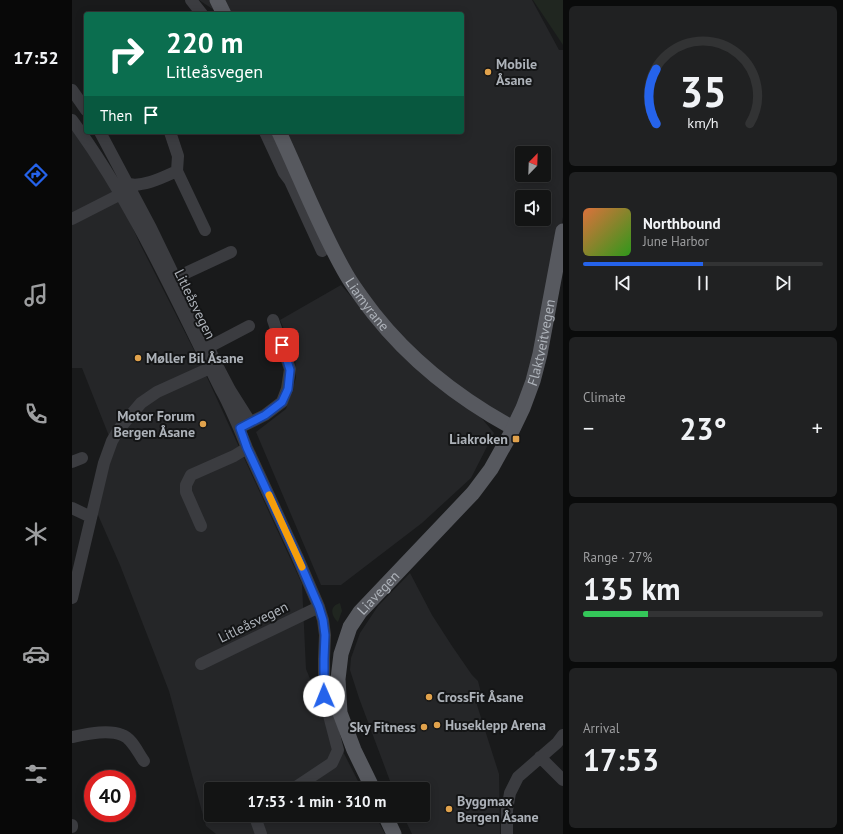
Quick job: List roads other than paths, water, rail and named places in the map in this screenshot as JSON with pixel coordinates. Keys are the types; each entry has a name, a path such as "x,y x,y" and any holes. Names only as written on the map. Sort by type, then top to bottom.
{"main road":[{"path":"217,0 223,12"},
{"name":"Liamyrane","path":"280,134 318,218 355,290 398,342 441,381 472,404 514,428"},
{"name":"Flaktveitvegen","path":"514,428 533,381 540,354 563,231"},
{"name":"Liavegen","path":"370,782 354,750 340,713 338,679 341,654 350,627 360,612 473,493 491,469 514,428"},
{"path":"388,822 394,834"}],"street":[{"path":"191,0 200,12"},
{"path":"72,90 84,107"},
{"name":"Litleåsvegen","path":"72,120 95,151 150,247 240,428 247,448 319,607 325,635 324,696 338,750 332,763 303,782"},
{"name":"Litleåsvegen","path":"101,134 175,278 230,390 247,417 240,428"},
{"path":"171,134 178,156 177,171 205,230"},
{"path":"266,134 284,173 290,181 322,251"},
{"path":"126,183 131,185 144,183 177,171"},
{"path":"72,219 121,194"},
{"name":"Litleåsvegen","path":"175,278 231,252"},
{"path":"240,428 265,415 282,402 288,389 290,370 273,320"},
{"name":"Litleåsvegen","path":"209,347 249,326"},
{"path":"72,598 104,463 112,441 123,423 141,403 157,392 210,368"},
{"path":"201,526 186,492 186,485 191,475 234,456 247,448"},
{"path":"72,508 91,517"},
{"name":"Litleåsvegen","path":"201,664 319,607"},
{"path":"72,737 98,732 122,735 134,745 144,761"},
{"path":"507,834 507,810 510,793 518,777 563,735"},
{"path":"540,757 563,780"},
{"path":"257,822 261,834"}],"place":[{"name":"Mobile Åsane","path":"488,72"},
{"name":"Møller Bil Åsane","path":"138,358"},
{"name":"Motor Forum Bergen Åsane","path":"203,424"},
{"name":"Liakroken","path":"516,439"},
{"name":"CrossFit Åsane","path":"429,697"},
{"name":"Huseklepp Arena","path":"437,725"},
{"name":"Sky Fitness","path":"424,727"},
{"name":"Byggmax Bergen Åsane","path":"449,809"}]}
